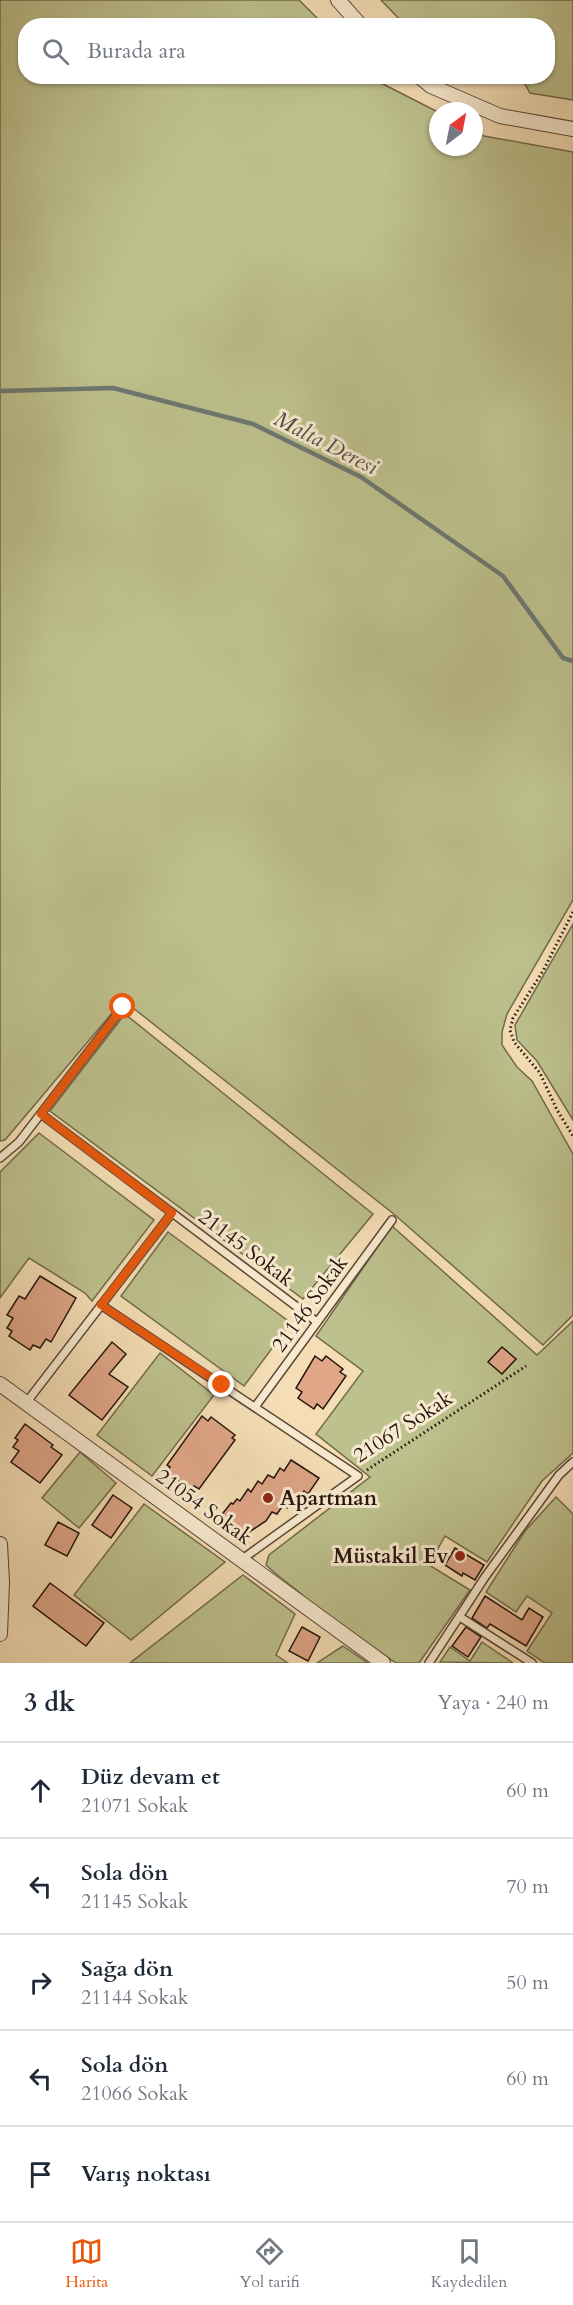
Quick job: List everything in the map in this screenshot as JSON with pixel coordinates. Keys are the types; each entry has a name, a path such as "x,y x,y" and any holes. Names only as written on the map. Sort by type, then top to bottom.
{"street":[{"path":"338,0 354,18"},
{"path":"428,84 500,116 573,129"},
{"name":"21054 Sokak","path":"0,1384 383,1663"},
{"path":"0,1544 2,1582 0,1634"}],"lane":[{"path":"0,1158 19,1142 123,1007"},
{"name":"21145 Sokak","path":"41,1114 317,1322"},
{"path":"26,1403 172,1213"},
{"name":"21146 Sokak","path":"255,1407 392,1220"},
{"path":"101,1305 358,1476"},
{"path":"429,1663 485,1577 559,1475 573,1462"},
{"name":"21067 Sokak","path":"241,1560 358,1476"},
{"path":"460,1617 532,1663"}],"path":[{"path":"573,912 543,971 513,1018 510,1030 514,1042 540,1073 556,1110 573,1136"},
{"name":"21067 Sokak","path":"358,1476 526,1366"}],"green space":[{"path":"0,0 299,0 317,18 18,18 18,84 383,84 429,107 429,156 483,156 483,136 573,152 573,900 507,1014 502,1032 502,1045 517,1067 532,1081 573,1154 573,1315 543,1345 395,1215 123,1000 5,1140 0,1141"},
{"path":"381,0 573,0 573,100 530,93 525,84 555,84 555,18 398,18"},
{"path":"573,924 573,1120 537,1061 517,1040 515,1025"},
{"path":"125,1014 373,1214 303,1299 50,1111"},
{"path":"39,1133 154,1220 92,1301 85,1293 29,1258 0,1298 0,1172"},
{"path":"392,1226 537,1355 573,1321 573,1453 542,1481 487,1562 445,1536 429,1565 470,1590 419,1663 396,1663 314,1606 266,1565 269,1555 370,1477 316,1434 363,1371 316,1336"},
{"path":"168,1232 291,1323 244,1386 121,1296"},
{"path":"160,1353 214,1395 152,1476 97,1435"},
{"path":"80,1452 116,1483 79,1528 42,1498"},
{"path":"556,1497 573,1514 573,1663 545,1663 527,1651 552,1613 527,1596 516,1612 486,1592 525,1531"},
{"path":"144,1504 225,1562 131,1640 74,1595"},
{"path":"243,1575 295,1614 276,1655 288,1663 130,1663"},
{"path":"482,1642 513,1663 440,1662 450,1647 470,1661"},
{"path":"343,1646 368,1663 317,1663"}],"building":[{"path":"40,1276 76,1298 51,1342 46,1339 40,1348 33,1345 30,1350 9,1336 12,1331 7,1328 13,1318 7,1315 19,1296 25,1299"},
{"path":"112,1342 126,1354 109,1374 128,1387 102,1420 69,1395"},
{"path":"502,1347 516,1359 502,1374 488,1362"},
{"path":"315,1356 322,1361 326,1356 343,1369 340,1372 346,1376 323,1409 317,1404 314,1409 298,1398 302,1392 296,1388"},
{"path":"202,1416 208,1421 211,1417 235,1435 232,1438 235,1440 199,1489 194,1486 191,1490 166,1472 170,1467 167,1465"},
{"path":"25,1424 53,1445 51,1447 62,1455 40,1483 11,1462 19,1451 13,1447 18,1440 15,1438"},
{"name":"Apartman","path":"291,1460 319,1478 308,1494 304,1491 298,1500 294,1497 287,1508 283,1505 277,1514 272,1512 266,1521 246,1534 240,1530 234,1534 216,1522 231,1503 233,1504 237,1499 240,1501 248,1489 251,1492 258,1481 262,1484 268,1475 274,1478 280,1468 284,1471"},
{"path":"113,1495 132,1508 111,1538 92,1525"},
{"path":"58,1522 79,1533 67,1556 45,1545"},
{"name":"Müstakil Ev","path":"455,1548 484,1565 475,1580 463,1573 462,1576 445,1565"},
{"path":"50,1583 104,1623 86,1646 33,1606"},
{"path":"485,1596 522,1620 529,1608 543,1617 526,1646 490,1624 487,1628 472,1618"},
{"name":"Müstakil Ev","path":"302,1627 320,1637 308,1661 289,1651"},
{"name":"Müstakil Ev","path":"466,1627 481,1637 468,1657 452,1646"}],"waterway":[{"name":"Malta Deresi","path":"0,391 113,388 253,424 361,477 503,576 563,658 573,661"}],"place":[{"name":"Apartman","path":"268,1498"},
{"name":"Müstakil Ev","path":"460,1556"}],"route":[{"path":"123,1007 41,1114 172,1213 101,1305 222,1385"}]}
